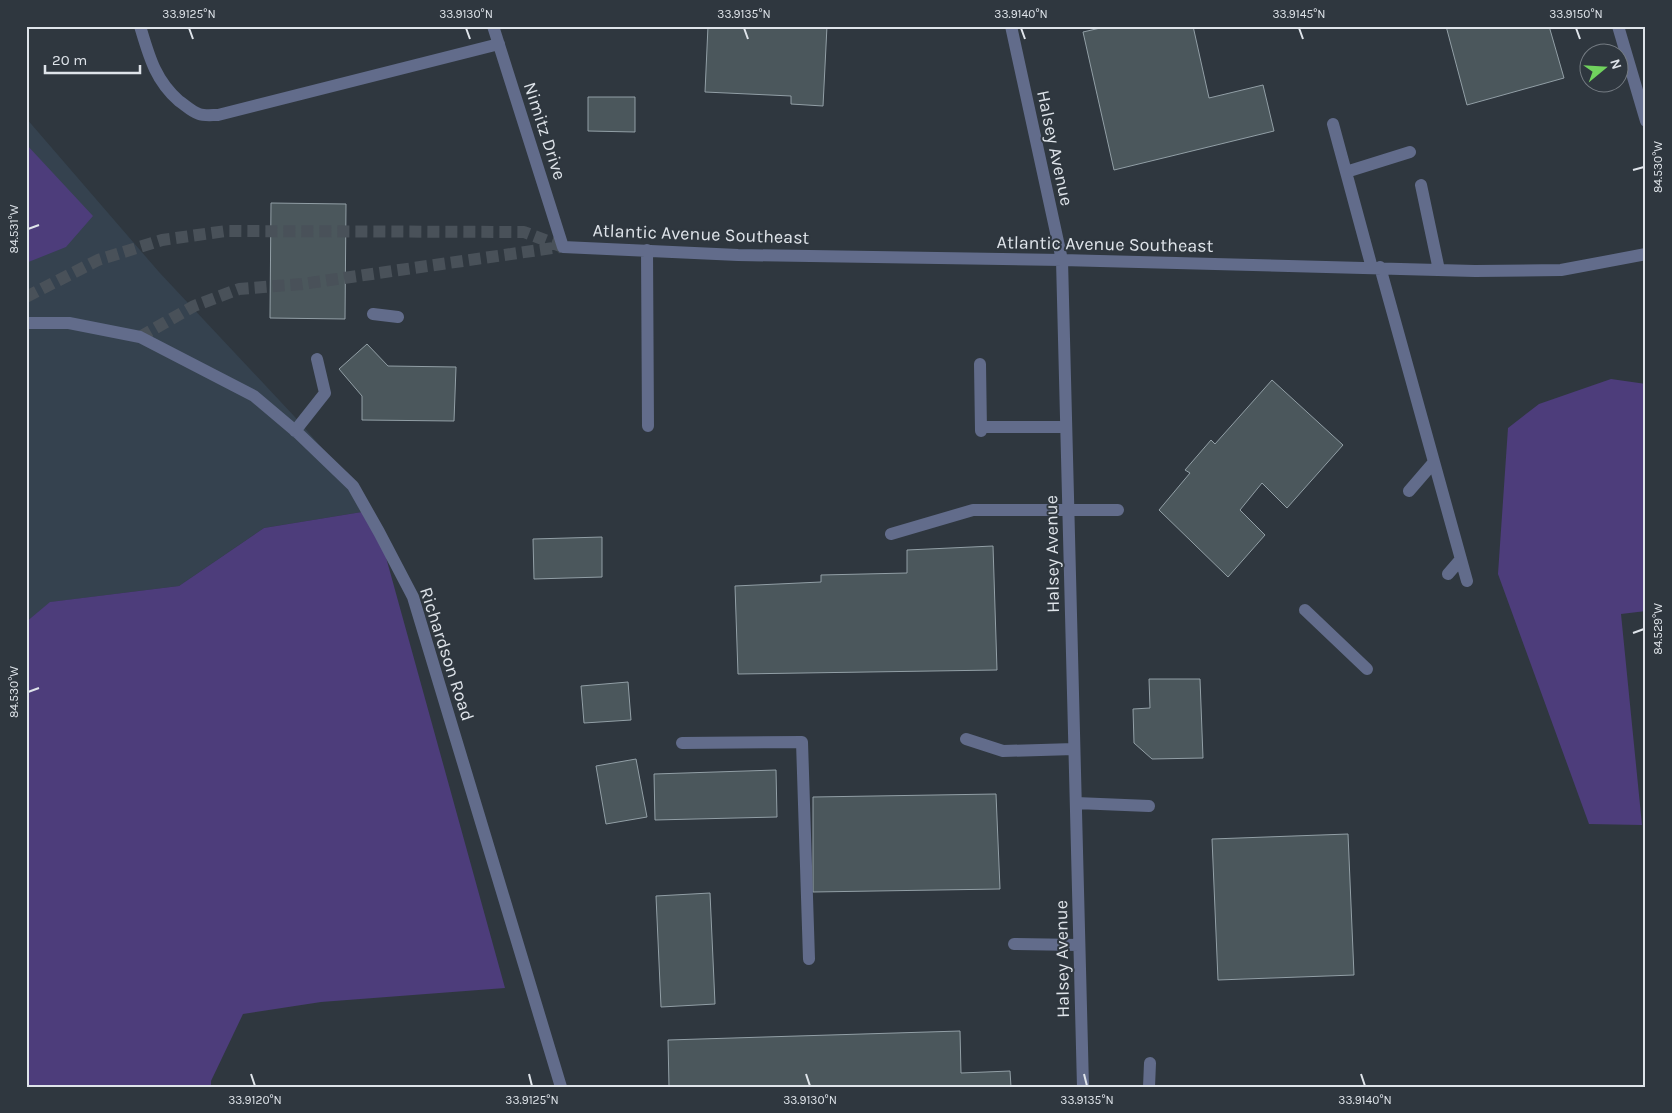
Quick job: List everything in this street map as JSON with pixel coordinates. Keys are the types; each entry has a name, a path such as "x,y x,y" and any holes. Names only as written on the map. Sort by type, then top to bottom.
{"street":[{"path":"140,26 158,78 165,87 185,106 199,114 218,115 499,44"},
{"name":"Nimitz Drive","path":"493,26 563,247"},
{"name":"Halsey Avenue","path":"1011,26 1062,260 1082,1087"},
{"path":"1618,26 1646,121"},
{"path":"1333,124 1434,462 1467,582"},
{"path":"1346,172 1410,152"},
{"path":"1421,185 1439,270"},
{"name":"Atlantic Avenue Southeast","path":"563,247 738,255 1062,260 1439,270 1561,270 1646,254"},
{"path":"647,250 648,426"},
{"path":"373,314 398,317"},
{"name":"Richardson Road","path":"26,323 69,323 140,337 254,396 295,431 353,486 412,597 561,1087"},
{"path":"295,431 325,393 317,359"},
{"path":"980,364 981,429 1066,427"},
{"path":"1409,491 1434,462"},
{"path":"891,534 973,510 1118,510"},
{"path":"1448,574 1461,559"},
{"path":"1305,610 1367,668"},
{"path":"966,739 1003,751 1074,749"},
{"path":"682,743 802,742 809,959"},
{"path":"1076,803 1149,806"},
{"path":"1014,944 1079,945"},
{"path":"1149,1087 1150,1063"}],"shaded area":[{"path":"26,118 159,272 294,416 337,465 368,511 264,528 179,586 51,602 26,622"},
{"path":"26,144 93,216 66,247 26,263"},
{"path":"1611,379 1646,384 1646,611 1621,614 1642,825 1589,824 1498,574 1508,428 1539,404"},
{"path":"368,511 379,532 505,988 321,1002 243,1014 211,1081 211,1087 26,1087 26,622 50,602 179,586 264,528"}],"building":[{"path":"708,26 827,26 823,106 791,104 791,96 705,92"},
{"path":"1109,26 1193,26 1209,98 1263,85 1274,131 1114,170 1083,32"},
{"path":"1446,26 1549,26 1564,78 1467,105"},
{"path":"588,97 635,97 635,132 588,131"},
{"path":"271,203 346,204 345,319 270,318"},
{"path":"367,344 388,366 456,367 454,421 362,420 362,396 339,369"},
{"path":"1272,380 1343,445 1287,508 1262,483 1240,510 1265,535 1228,577 1159,510 1190,473 1185,470 1211,440 1215,444"},
{"path":"602,537 602,577 534,579 533,539"},
{"path":"993,546 997,670 738,674 735,586 821,582 821,575 907,573 907,550"},
{"path":"1149,679 1200,679 1203,758 1152,759 1134,743 1133,709 1150,708"},
{"path":"628,682 631,720 584,723 581,686"},
{"path":"636,759 647,817 606,824 596,766"},
{"path":"776,770 777,817 655,820 654,774"},
{"path":"996,794 1000,889 813,892 813,797"},
{"path":"1348,834 1354,975 1218,980 1212,839"},
{"path":"710,893 715,1004 661,1007 656,896"},
{"path":"960,1031 961,1073 1010,1071 1011,1087 669,1087 668,1040"}],"tunnel":[{"path":"26,297 98,260 162,240 226,231 524,232 563,247"},
{"path":"140,337 194,306 239,289 302,284 560,247"}]}
